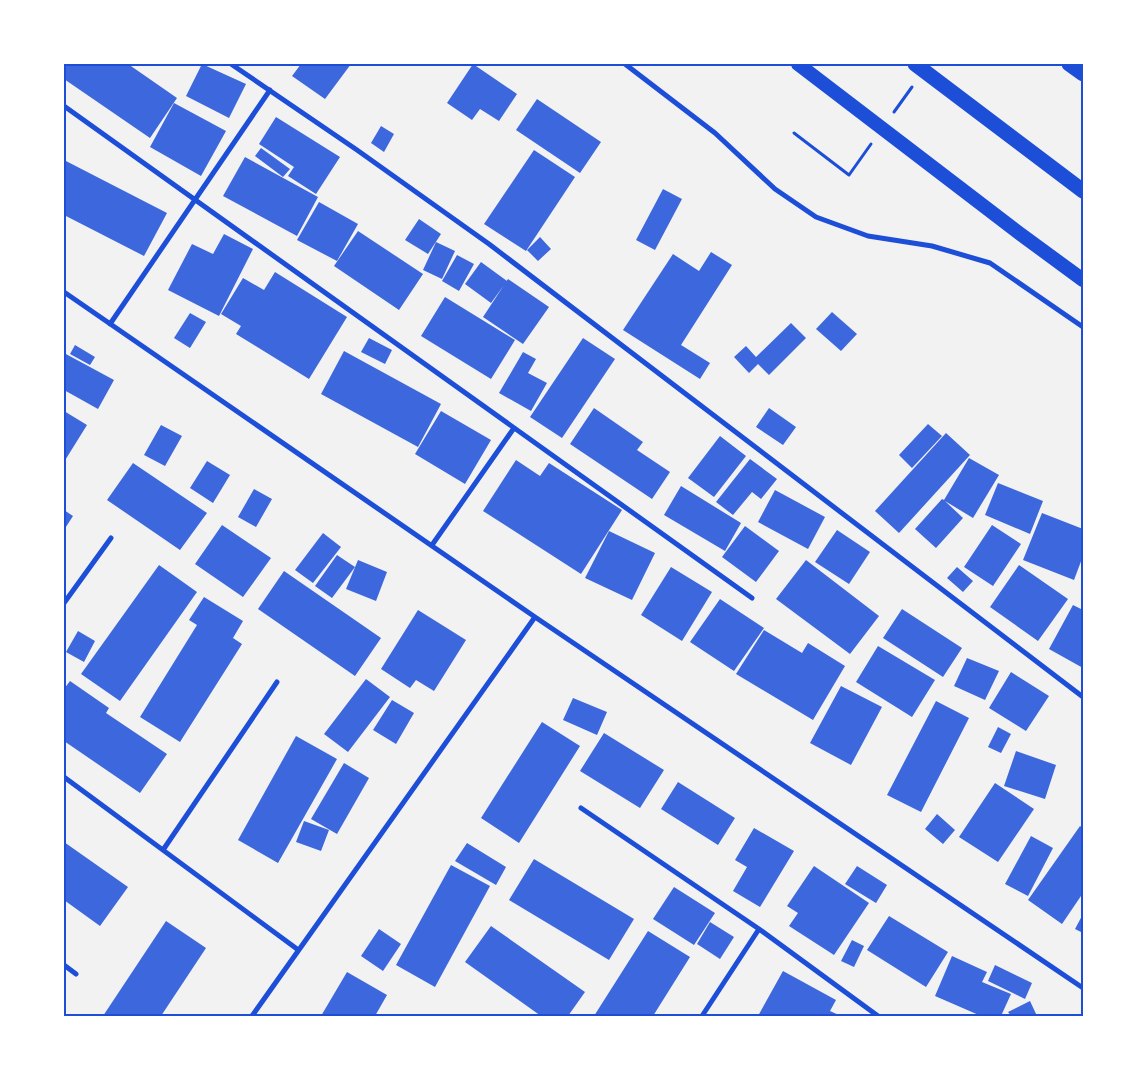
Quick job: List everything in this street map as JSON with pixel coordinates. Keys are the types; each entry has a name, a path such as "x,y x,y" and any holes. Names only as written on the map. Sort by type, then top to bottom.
{"highway":[{"path":"798,64 1083,280"},
{"path":"915,64 1083,191"},
{"path":"1069,64 1083,74"}],"street":[{"path":"230,64 489,244 1083,697"},
{"path":"625,64 715,133 774,189 816,217 868,236 932,246 990,263 1083,327"},
{"path":"110,324 270,90"},
{"path":"64,106 752,598"},
{"path":"64,292 535,617 1083,988"},
{"path":"432,545 514,428"},
{"path":"64,603 111,538"},
{"path":"252,1016 535,617"},
{"path":"163,850 277,682"},
{"path":"64,777 298,949"},
{"path":"581,808 759,929 878,1016"},
{"path":"702,1016 759,929"},
{"path":"64,966 76,974"}],"path":[{"path":"794,133 849,175"}],"building":[{"path":"65,64 128,64 177,98 150,138 64,79"},
{"path":"202,64 246,84 229,118 186,96"},
{"path":"301,64 351,64 325,99 292,76"},
{"path":"473,64 517,94 499,121 480,109 472,120 447,103"},
{"path":"537,99 601,142 580,173 516,130"},
{"path":"174,103 226,131 201,176 150,147"},
{"path":"276,117 340,157 316,194 288,176 294,167 259,144"},
{"path":"381,126 394,134 384,152 371,143"},
{"path":"261,148 290,169 283,177 255,156"},
{"path":"534,150 575,177 526,251 484,224"},
{"path":"245,157 318,197 297,236 223,196"},
{"path":"64,160 167,213 144,256 64,215"},
{"path":"663,189 682,199 655,250 636,240"},
{"path":"319,202 358,224 337,261 297,240"},
{"path":"419,219 441,234 428,254 405,240"},
{"path":"358,231 423,274 399,310 334,266"},
{"path":"224,234 253,249 219,316 168,290 192,244 213,254"},
{"path":"540,237 551,249 538,261 527,250"},
{"path":"436,242 455,251 442,279 423,270"},
{"path":"711,252 732,265 681,345 710,363 700,379 623,330 673,254 699,271"},
{"path":"457,255 474,264 459,291 442,281"},
{"path":"481,262 507,281 491,303 465,284"},
{"path":"275,272 347,317 309,379 236,334 241,326 221,314 243,278 264,290"},
{"path":"508,279 549,307 523,344 483,317"},
{"path":"445,297 515,340 491,379 421,336"},
{"path":"832,312 857,334 841,351 816,329"},
{"path":"190,313 206,322 190,348 174,338"},
{"path":"791,323 806,338 769,375 758,364 749,373 734,357 746,346 756,357"},
{"path":"369,338 392,350 385,364 361,352"},
{"path":"583,338 615,359 562,438 530,417"},
{"path":"75,345 95,357 90,365 70,354"},
{"path":"344,351 441,404 418,447 321,394"},
{"path":"523,352 536,359 528,373 547,383 531,411 499,393"},
{"path":"64,353 114,380 98,409 64,390"},
{"path":"594,408 643,442 637,450 670,472 652,499 570,444"},
{"path":"769,408 796,427 783,445 756,427"},
{"path":"64,411 87,425 64,462"},
{"path":"441,411 491,440 465,484 415,454"},
{"path":"928,424 942,436 912,468 899,455"},
{"path":"161,425 182,436 165,466 144,455"},
{"path":"946,433 970,455 899,533 875,511"},
{"path":"720,436 746,456 714,497 688,478"},
{"path":"969,458 999,475 973,518 945,501 963,518 936,548 915,529 942,499 944,500"},
{"path":"750,459 777,479 761,499 752,492 733,515 716,502"},
{"path":"516,460 540,476 549,463 622,510 581,574 483,511"},
{"path":"207,461 230,475 213,503 190,488"},
{"path":"133,463 207,513 180,550 107,500"},
{"path":"998,483 1043,501 1030,534 985,515"},
{"path":"681,486 741,523 725,551 664,515"},
{"path":"254,489 272,499 256,527 238,517"},
{"path":"775,490 825,517 808,549 758,522"},
{"path":"64,510 73,516 64,530"},
{"path":"1042,513 1083,529 1083,556 1074,580 1023,560"},
{"path":"222,525 271,558 243,597 195,564"},
{"path":"992,525 1021,544 993,586 964,567"},
{"path":"745,526 779,551 756,582 722,557"},
{"path":"837,530 870,552 849,584 815,562"},
{"path":"609,531 655,553 632,600 585,578"},
{"path":"323,533 341,547 313,583 295,570"},
{"path":"337,555 355,567 332,598 315,586"},
{"path":"358,560 387,572 376,601 346,589"},
{"path":"806,560 879,616 850,654 776,599"},
{"path":"159,565 197,592 120,701 81,674"},
{"path":"1019,565 1068,599 1038,641 990,607"},
{"path":"671,567 712,592 682,641 641,615"},
{"path":"957,567 973,581 963,592 947,578"},
{"path":"284,571 381,638 355,676 258,609"},
{"path":"204,597 243,621 233,638 242,644 180,742 140,717 197,625 189,620"},
{"path":"720,599 764,628 734,671 690,642"},
{"path":"1073,605 1083,610 1083,668 1049,649"},
{"path":"902,609 962,648 943,677 883,638"},
{"path":"418,610 466,640 434,691 416,680 410,688 381,669"},
{"path":"764,630 802,653 808,643 845,666 813,720 736,674"},
{"path":"78,631 95,641 84,662 66,652"},
{"path":"878,646 935,680 912,717 856,682"},
{"path":"967,658 999,671 985,700 954,686"},
{"path":"1011,672 1049,696 1026,731 989,708"},
{"path":"366,679 390,697 348,752 324,734"},
{"path":"70,681 109,708 106,713 167,754 140,793 64,741 64,689"},
{"path":"841,686 882,707 851,765 810,743"},
{"path":"573,698 607,712 597,735 563,720"},
{"path":"392,700 414,713 396,744 373,730"},
{"path":"936,701 969,718 921,812 887,795"},
{"path":"542,722 580,746 519,843 481,818"},
{"path":"998,727 1011,734 1001,753 988,747"},
{"path":"604,733 664,770 640,808 580,771"},
{"path":"296,736 337,759 278,863 238,840"},
{"path":"1016,751 1056,765 1045,799 1004,786"},
{"path":"344,763 369,778 337,834 311,819"},
{"path":"678,782 735,818 718,845 661,809"},
{"path":"995,783 1034,809 998,862 959,837"},
{"path":"937,814 955,830 943,844 925,829"},
{"path":"304,821 329,830 321,851 296,842"},
{"path":"1080,826 1083,828 1083,893 1062,924 1028,900"},
{"path":"754,828 794,851 760,907 733,891 747,867 735,860"},
{"path":"1031,836 1053,848 1028,896 1005,884"},
{"path":"64,842 128,887 100,926 64,900"},
{"path":"467,843 506,867 496,885 455,861"},
{"path":"534,859 634,919 609,960 509,900"},
{"path":"451,865 490,886 435,987 396,965"},
{"path":"814,866 869,903 834,955 789,926 798,913 787,906"},
{"path":"857,866 887,885 876,903 845,884"},
{"path":"674,887 715,913 694,945 653,919"},
{"path":"1083,914 1083,933 1075,929"},
{"path":"889,916 948,952 926,987 867,950"},
{"path":"166,921 206,948 161,1016 103,1016"},
{"path":"710,922 734,937 720,959 697,944"},
{"path":"491,926 585,992 568,1016 541,1016 465,962"},
{"path":"379,929 401,944 383,971 361,956"},
{"path":"648,931 690,957 653,1016 594,1016"},
{"path":"852,940 864,946 854,967 841,961"},
{"path":"952,956 987,972 982,982 1011,994 1001,1016 981,1016 935,996"},
{"path":"995,965 1032,983 1025,999 988,981"},
{"path":"783,971 836,1000 830,1011 841,1016 758,1016"},
{"path":"347,972 387,995 375,1016 321,1016"},
{"path":"1030,1001 1037,1016 1011,1016 1008,1012"}]}
